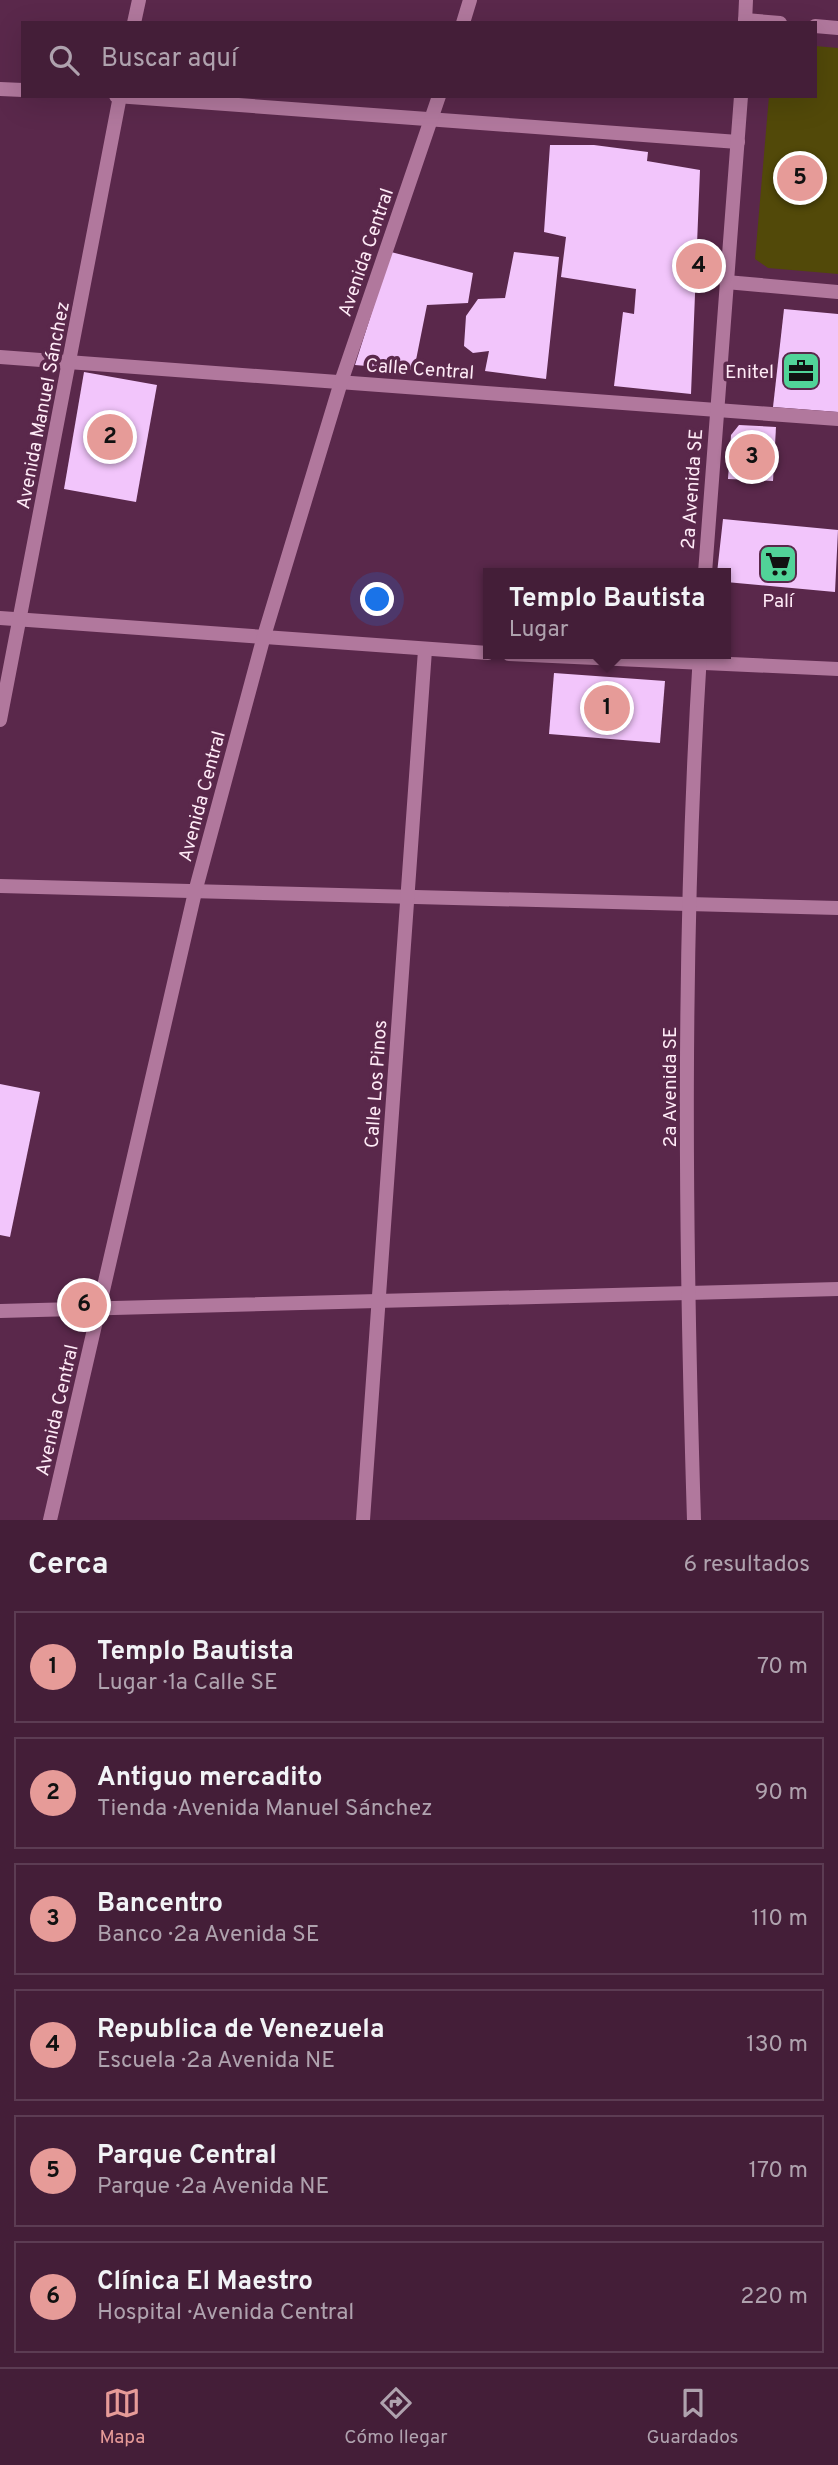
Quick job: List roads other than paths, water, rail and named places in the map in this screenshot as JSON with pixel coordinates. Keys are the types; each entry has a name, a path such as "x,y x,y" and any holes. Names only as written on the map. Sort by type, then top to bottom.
{"street":[{"path":"134,21 139,0"},
{"path":"464,21 470,0"},
{"path":"745,21 746,0"},
{"path":"817,26 838,28"},
{"path":"0,89 21,90"},
{"name":"Avenida Manuel Sánchez","path":"0,720 70,362 118,98"},
{"path":"143,98 738,142"},
{"name":"Avenida Central","path":"50,1520 195,892 264,636 341,382 438,98"},
{"name":"2a Avenida SE","path":"705,568 741,98"},
{"path":"726,282 838,292"},
{"name":"Calle Central","path":"0,357 838,419"},
{"path":"0,618 483,653"},
{"name":"Calle Los Pinos","path":"363,1520 425,650"},
{"name":"2a Avenida SE","path":"694,1520 687,1294 690,903 700,659"},
{"path":"714,659 838,668"},
{"path":"0,886 838,908"},
{"path":"0,1311 838,1289"}],"place":[{"name":"Parque Central","path":"800,178"},
{"name":"Republica de Venezuela","path":"699,266"},
{"name":"Enitel","path":"801,371"},
{"name":"Antiguo mercadito","path":"110,437"},
{"name":"Bancentro","path":"752,457"},
{"name":"Palí","path":"778,564"},
{"name":"Templo Bautista","path":"607,708"},
{"name":"Clínica El Maestro","path":"84,1305"}]}
